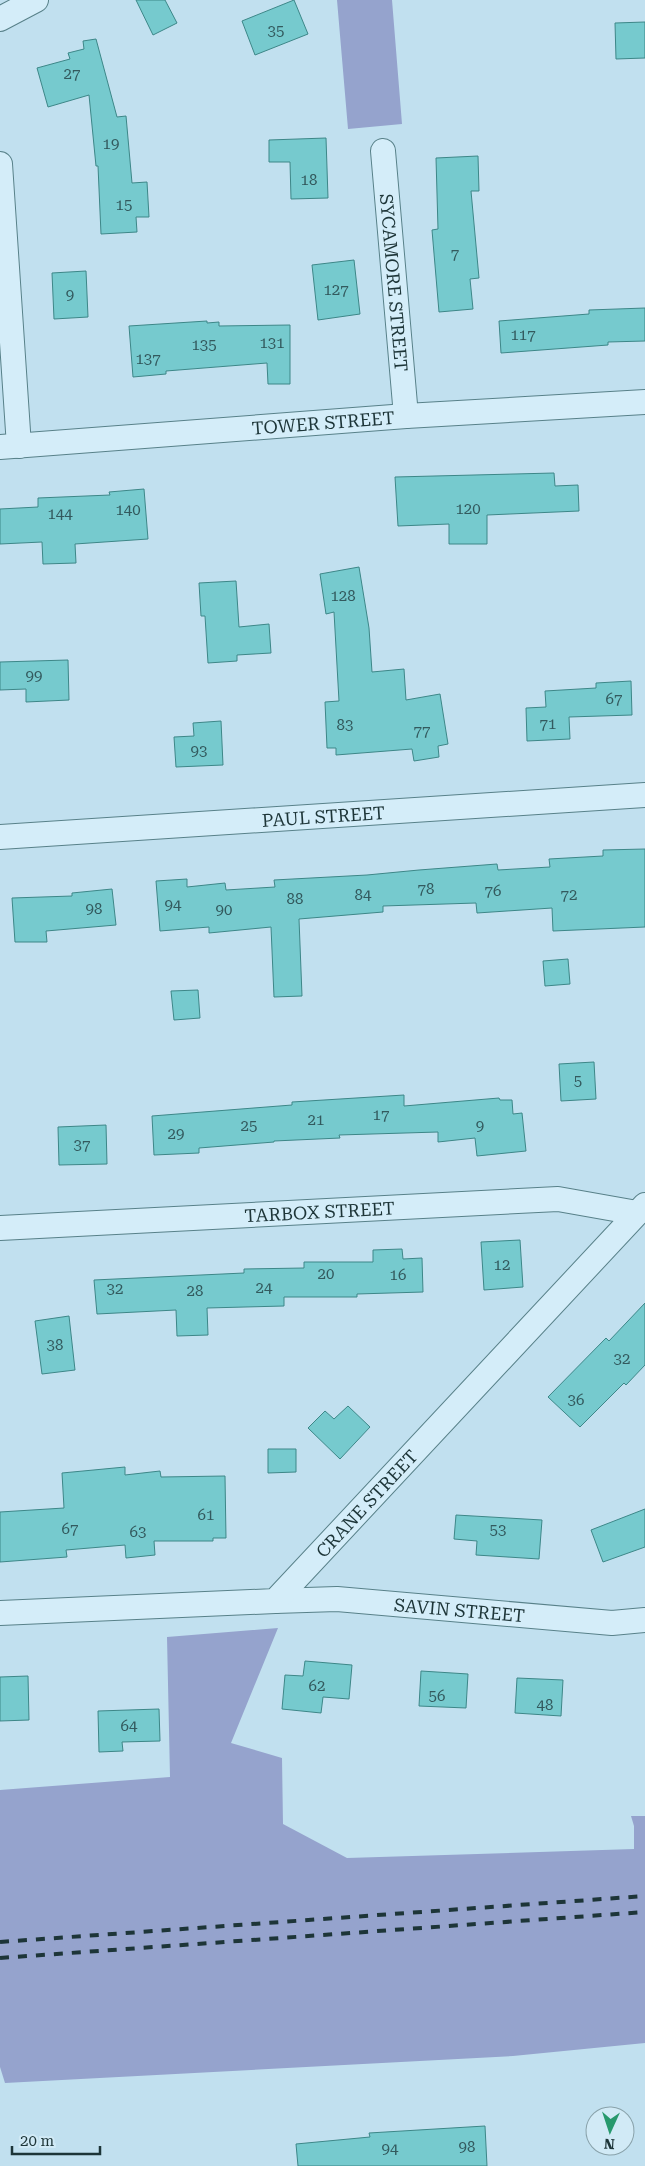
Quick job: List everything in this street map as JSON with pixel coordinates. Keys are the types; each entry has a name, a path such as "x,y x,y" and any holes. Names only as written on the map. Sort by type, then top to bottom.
{"street":[{"path":"0,19 36,0"},
{"name":"SYCAMORE STREET","path":"383,151 406,416"},
{"path":"0,164 10,447"},
{"name":"TOWER STREET","path":"10,447 406,416 645,402"},
{"name":"PAUL STREET","path":"0,837 645,795"},
{"name":"TARBOX STREET","path":"0,1228 558,1199 641,1209"},
{"name":"CRANE STREET","path":"274,1601 641,1209"},
{"name":"SAVIN STREET","path":"274,1601 336,1599 612,1623 645,1620"},
{"path":"0,1613 274,1601"}],"shaded area":[{"path":"337,0 392,0 402,124 348,129"},
{"path":"278,1628 231,1743 282,1758 283,1824 347,1858 634,1849 634,1826 631,1816 645,1816 645,2043 513,2056 5,2083 0,2067 0,1790 170,1777 167,1637"}],"building":[{"path":"136,0 165,0 177,23 153,35"},
{"path":"294,0 308,34 255,55 242,21"},
{"path":"645,22 645,58 616,59 615,23"},
{"path":"96,39 117,117 126,116 132,183 147,182 149,217 136,217 137,232 101,234 98,166 96,166 89,95 48,107 37,68 70,59 68,53 84,49 83,41"},
{"path":"326,138 328,198 291,199 290,162 269,162 269,140"},
{"path":"478,156 479,191 471,191 479,278 470,279 473,309 439,312 432,230 438,229 436,158"},
{"path":"354,260 360,314 318,320 312,265"},
{"path":"86,271 88,317 54,319 52,273"},
{"path":"645,308 645,341 608,342 608,345 501,353 499,321 589,314 589,310"},
{"path":"207,321 207,323 219,322 219,326 290,325 290,384 268,384 267,363 166,371 166,374 133,377 129,326"},
{"path":"554,473 555,486 578,485 579,511 487,515 487,544 449,544 449,524 398,526 395,477"},
{"path":"144,489 148,539 75,544 76,563 43,564 42,542 0,544 0,509 38,507 38,498 110,495 109,492"},
{"path":"359,567 369,628 372,672 404,669 406,700 440,694 448,744 438,746 439,757 414,761 412,749 336,755 336,748 327,748 325,702 339,701 334,612 326,614 320,574"},
{"path":"236,581 239,627 269,624 271,653 237,655 237,661 208,663 205,616 201,616 199,583"},
{"path":"68,660 69,700 26,702 26,689 0,690 0,662"},
{"path":"631,681 632,715 569,717 570,739 527,741 526,708 546,707 545,691 596,688 596,683"},
{"path":"221,721 223,765 176,767 174,737 194,736 193,723"},
{"path":"645,849 645,927 553,931 552,908 477,913 476,903 383,906 383,912 299,919 302,996 274,997 271,927 209,933 209,927 160,931 156,881 187,879 187,887 225,883 226,890 275,887 274,880 367,875 497,864 498,870 550,867 549,859 603,856 603,850"},
{"path":"112,889 116,925 46,931 47,942 15,942 12,898 72,896 72,893"},
{"path":"568,959 570,984 545,986 543,961"},
{"path":"198,990 200,1018 174,1020 171,991"},
{"path":"594,1062 596,1099 561,1101 559,1064"},
{"path":"404,1095 404,1106 499,1098 500,1100 512,1100 513,1114 522,1113 526,1151 477,1156 475,1138 438,1142 438,1132 339,1135 340,1138 274,1141 199,1148 199,1153 154,1155 152,1116 292,1105 292,1102"},
{"path":"106,1125 107,1164 59,1165 58,1127"},
{"path":"520,1240 523,1287 484,1290 481,1242"},
{"path":"402,1249 403,1259 422,1258 423,1292 357,1294 357,1297 284,1297 284,1306 207,1308 208,1335 177,1336 176,1310 97,1314 94,1280 244,1273 244,1269 304,1268 304,1262 373,1262 373,1250"},
{"path":"645,1303 645,1365 580,1427 548,1397 606,1338 609,1341"},
{"path":"69,1316 75,1370 42,1374 35,1321"},
{"path":"348,1406 370,1427 340,1459 308,1428 325,1411 334,1419"},
{"path":"268,1449 296,1449 296,1472 268,1473"},
{"path":"125,1467 125,1475 160,1471 161,1477 225,1476 226,1538 213,1538 213,1541 154,1541 155,1555 126,1558 125,1545 66,1550 67,1557 0,1562 0,1512 64,1508 62,1473"},
{"path":"645,1509 645,1547 603,1562 591,1530"},
{"path":"456,1515 542,1520 539,1559 476,1555 477,1541 454,1539"},
{"path":"305,1661 352,1665 349,1699 323,1697 321,1713 282,1709 285,1675 303,1676"},
{"path":"421,1671 468,1674 466,1708 419,1706"},
{"path":"28,1676 29,1720 0,1721 0,1677"},
{"path":"517,1678 563,1680 561,1716 515,1713"},
{"path":"159,1709 160,1741 122,1742 123,1751 99,1752 98,1711"},
{"path":"485,2126 487,2166 298,2166 296,2144 370,2137 369,2133"}],"railway":[{"path":"0,1942 645,1896"},
{"path":"0,1958 645,1912"}]}
